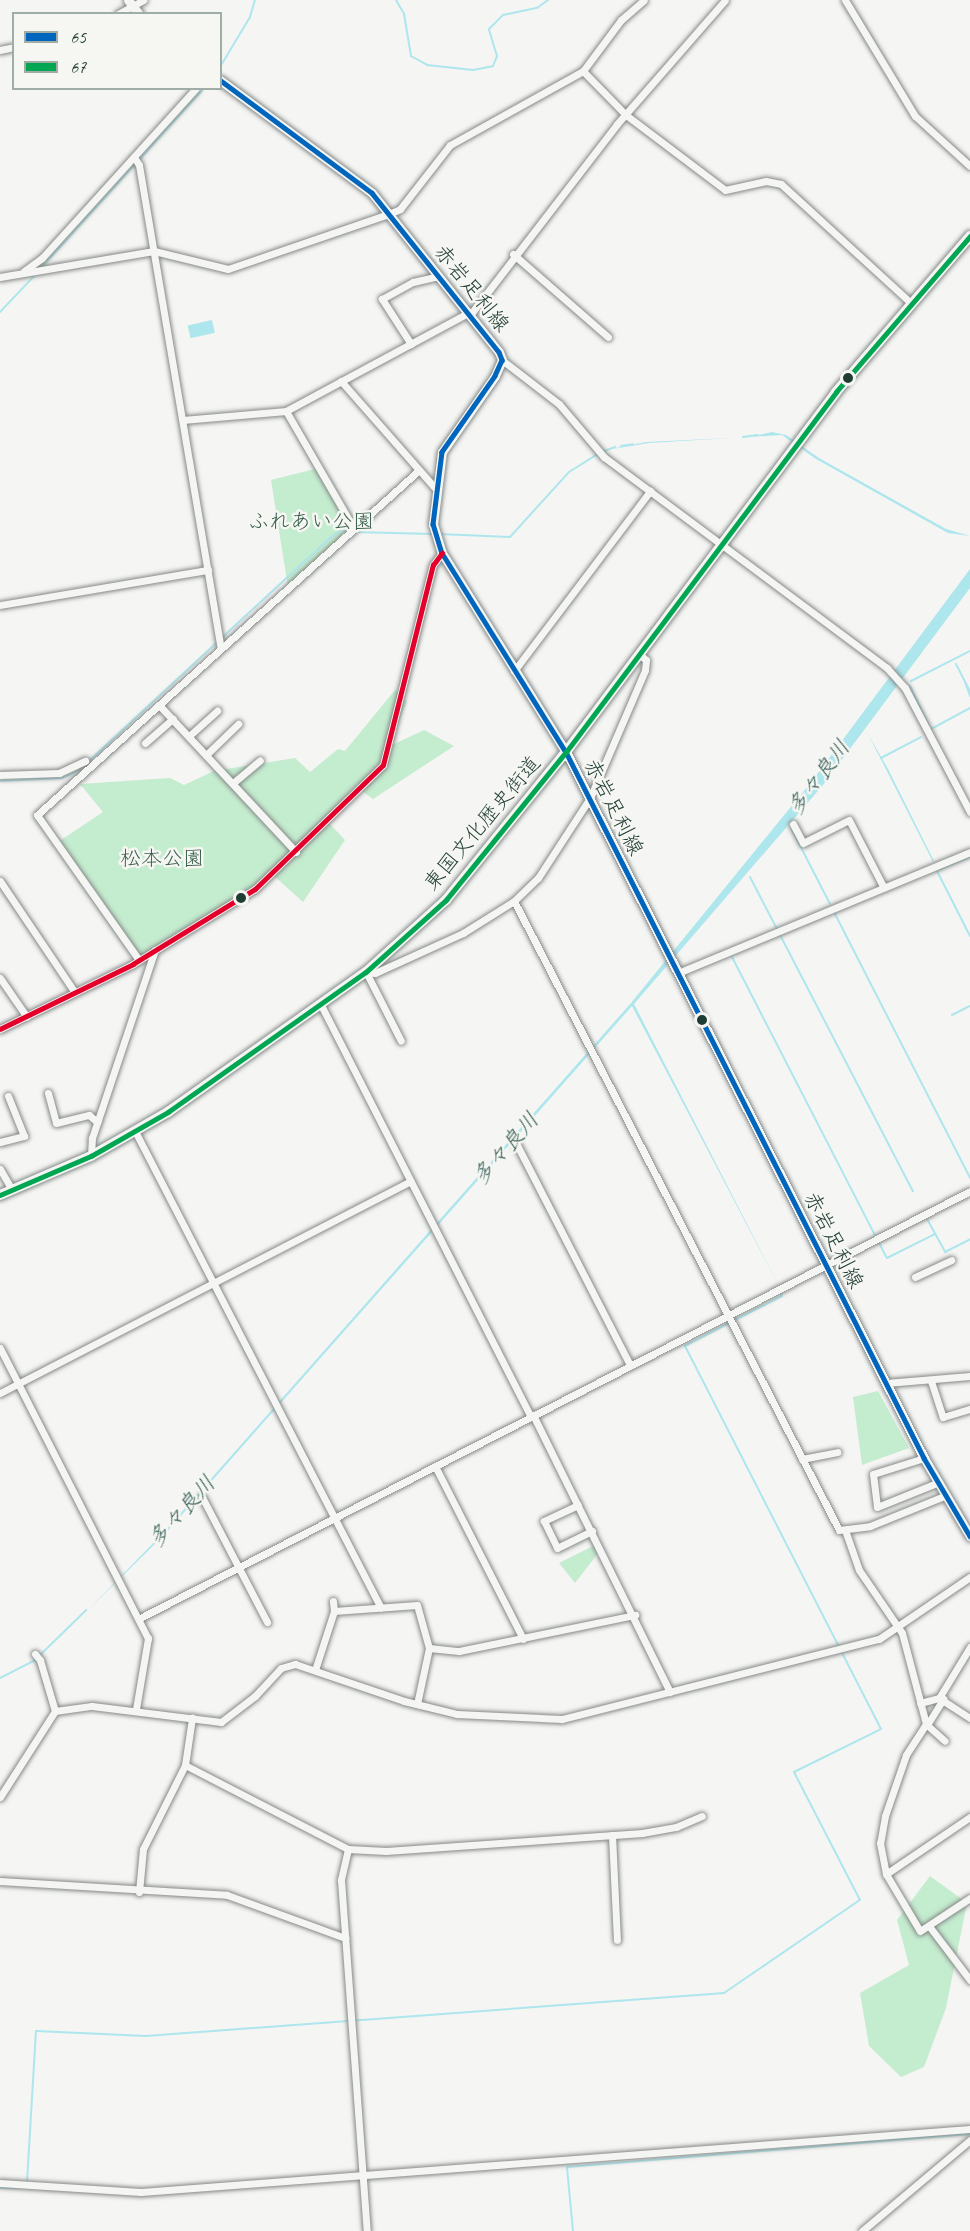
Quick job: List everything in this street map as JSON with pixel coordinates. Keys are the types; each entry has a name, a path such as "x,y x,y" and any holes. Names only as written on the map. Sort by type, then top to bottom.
{"highway":[{"name":"東国文化歴史街道","path":"0,1195 92,1156 136,1133 321,1005 366,972 406,938 475,869 796,446 911,303 970,236"}],"main road":[{"name":"赤岩足利線","path":"222,81 354,177 389,214 493,343 502,360 495,376 445,443 435,488 433,524 442,553 566,752 924,1458 944,1496 970,1536"}],"street":[{"path":"133,7 142,0"},
{"path":"0,277 154,252 228,269 389,214 400,208 450,145 583,71 621,20 644,0"},
{"path":"183,420 286,411 469,314 513,254 626,115 725,0"},
{"path":"845,0 915,116 970,166"},
{"path":"583,71 626,115 726,190 766,181 781,184 911,303"},
{"path":"25,272 42,258 194,90"},
{"path":"134,157 139,165 221,648"},
{"path":"513,254 608,337"},
{"path":"411,344 382,299 413,282 438,276"},
{"path":"502,360 559,404 595,450 887,668 901,683 970,812"},
{"path":"341,381 435,488"},
{"path":"286,411 353,528"},
{"path":"139,960 37,815 418,471"},
{"path":"514,671 650,491"},
{"path":"0,1029 139,960 255,889 297,852 388,756 432,565 442,553"},
{"path":"0,605 208,570"},
{"path":"366,972 375,973 464,933 514,901 548,866 590,798 645,670 646,660 639,654"},
{"path":"159,705 297,852"},
{"path":"189,736 217,711"},
{"path":"145,743 173,719"},
{"path":"206,755 238,724"},
{"path":"233,783 260,760"},
{"path":"0,775 59,772 85,761"},
{"path":"793,824 803,843 849,820 884,888"},
{"path":"678,973 970,852"},
{"path":"0,881 74,991"},
{"path":"514,901 839,1530 870,1526 944,1496"},
{"path":"92,1156 97,1122 155,950"},
{"path":"366,972 401,1041"},
{"path":"0,978 2,987 27,1017"},
{"path":"321,1005 635,1615 670,1692"},
{"path":"48,1093 56,1123 89,1115 97,1122"},
{"path":"0,1142 24,1136 8,1096"},
{"path":"136,1133 381,1608"},
{"path":"517,1145 630,1365"},
{"path":"0,1169 12,1190"},
{"path":"0,1393 411,1181"},
{"path":"140,1618 970,1191"},
{"path":"915,1277 951,1260"},
{"path":"0,1348 140,1618 149,1643 136,1709"},
{"path":"886,1383 970,1376"},
{"path":"931,1381 943,1417 970,1409"},
{"path":"802,1459 837,1452"},
{"path":"924,1458 873,1474 878,1507 937,1483"},
{"path":"435,1466 523,1639"},
{"path":"202,1497 267,1623"},
{"path":"578,1504 544,1521 557,1548 592,1531"},
{"path":"845,1530 859,1570 899,1629 926,1724 945,1741"},
{"path":"55,1711 92,1706 136,1709 221,1722 287,1665 315,1670 417,1704 457,1714 540,1721 670,1692 879,1639 899,1629 970,1577"},
{"path":"315,1670 334,1611 333,1601"},
{"path":"334,1611 417,1605 429,1648 417,1704"},
{"path":"429,1648 459,1651 635,1615"},
{"path":"970,1647 906,1755 885,1816 880,1843 886,1874 920,1931 970,1898"},
{"path":"0,1797 55,1711 47,1678 35,1654"},
{"path":"920,1702 941,1698 970,1718"},
{"path":"139,1892 143,1849 185,1765 192,1718"},
{"path":"185,1765 348,1849 387,1851 612,1835 676,1827 702,1816"},
{"path":"886,1874 970,1817"},
{"path":"612,1835 617,1940"},
{"path":"348,1849 340,1880 367,2231"},
{"path":"0,1881 139,1892 226,1895 345,1938"},
{"path":"929,1926 970,1980"},
{"path":"0,2183 141,2192 970,2129"},
{"path":"862,2231 970,2140"}],"green space":[{"name":"ふれあい公園","path":"319,468 353,527 288,587 271,480"},
{"name":"松本公園","path":"395,690 407,702 388,747 424,730 454,746 373,799 359,789 327,821 345,840 303,902 274,876 141,959 58,842 103,812 80,784 170,778 184,785 214,771 295,758 310,772 338,749 345,751"},
{"path":"878,1391 909,1448 862,1465 853,1397"},
{"path":"597,1544 599,1552 575,1583 559,1563"},
{"path":"930,1876 967,1903 946,2008 924,2067 901,2077 869,2046 860,1993 909,1965 897,1920"}],"water":[{"path":"212,320 215,333 191,338 188,326"},
{"path":"772,432 786,435 819,458 946,529 970,536 948,533 816,459 782,435 750,437"},
{"path":"744,437 649,443 601,451 646,442"},
{"path":"970,569 970,588 823,785 634,1004 782,1292 632,1006 164,1535 86,1612 164,1532 631,1003 812,781"},
{"path":"868,734 888,769 933,862"}],"waterway":[{"path":"222,64 250,17 255,0"},
{"path":"396,0 404,14 411,56 427,65 473,70 493,66 497,56 489,29 503,15 537,8 548,0"},
{"path":"41,268 202,90"},
{"path":"0,312 37,273"},
{"path":"743,437 758,435"},
{"path":"621,446 633,444"},
{"path":"604,451 615,447"},
{"path":"438,534 510,537 569,472 599,453"},
{"path":"0,781 62,778 78,771 330,538 341,530 348,531"},
{"path":"354,532 432,534"},
{"path":"911,681 970,651"},
{"path":"956,664 970,692"},
{"path":"965,682 970,696"},
{"path":"910,686 929,726"},
{"path":"931,729 970,708"},
{"path":"881,758 921,737"},
{"path":"792,830 830,904"},
{"path":"940,869 970,857"},
{"path":"937,871 970,936"},
{"path":"750,877 913,1191"},
{"path":"835,914 970,1178"},
{"path":"732,957 875,1235"},
{"path":"952,1015 970,1006"},
{"path":"927,1219 945,1252 970,1239"},
{"path":"879,1243 887,1258 935,1234"},
{"path":"27,2182 36,2031 146,2036 724,1993 860,1900 794,1772 881,1729 685,1346 782,1296 780,1291"},
{"name":"多々良川","path":"0,1678 34,1661 86,1610"},
{"path":"573,2231 567,2167 970,2134"},
{"path":"0,2188 26,2188"}],"transit line":[{"name":"65","path":"222,81 372,193 499,352 502,360 495,376 442,452 433,524 442,553 566,752 924,1458 970,1536"},
{"name":"67","path":"0,1195 91,1156 168,1112 366,972 446,900 566,752 836,392 970,236"},
{"path":"0,1029 133,964 255,889 383,765 433,565 442,553"}]}
